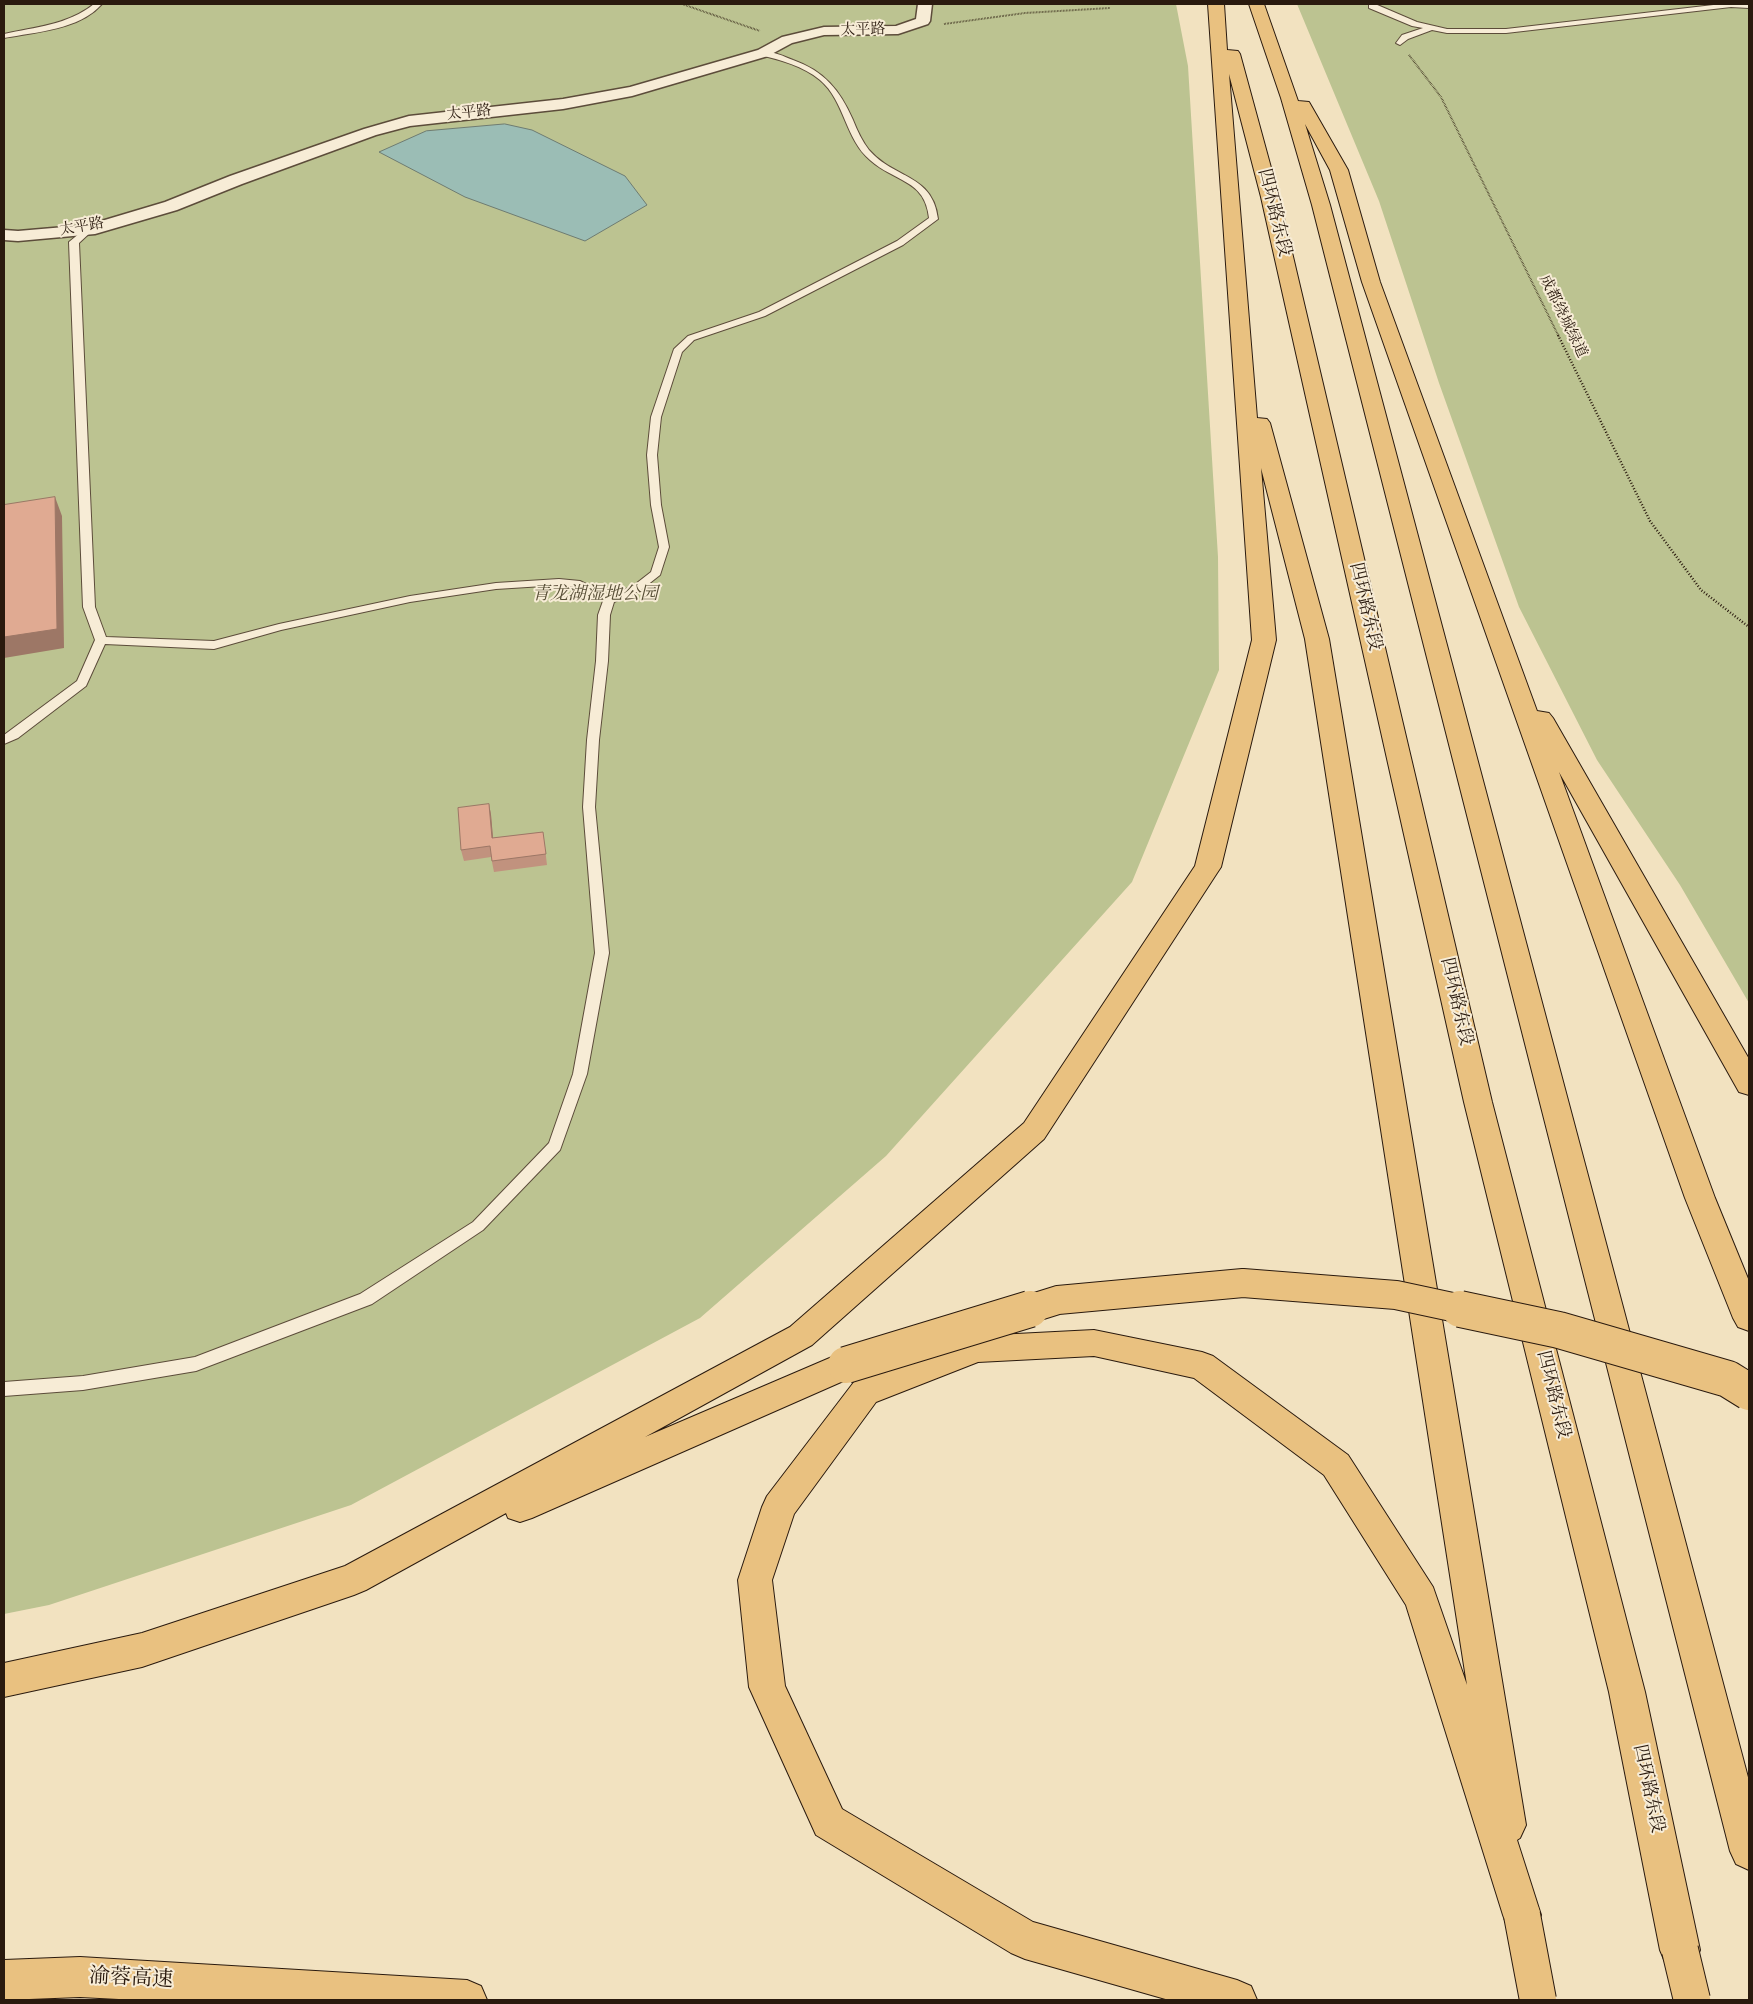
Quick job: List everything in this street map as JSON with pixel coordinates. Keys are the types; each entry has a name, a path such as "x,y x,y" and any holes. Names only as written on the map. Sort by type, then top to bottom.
{"highway":[{"path":"354,1579 801,1336 1034,1131 1208,867 1264,640 1217,4"},
{"name":"四环路东段","path":"1217,4 1270,197 1478,1102 1627,1692 1692,2000"},
{"path":"1256,4 1290,98 1321,205 1749,1851"},
{"path":"1272,48 1339,170 1370,282 1700,1198 1749,1318"},
{"path":"1243,357 1317,639 1522,1915 1538,2000"},
{"path":"1497,634 1548,730 1749,1084"},
{"path":"4,1680 142,1650 354,1579 846,1365 1058,1300 1243,1283 1396,1294 1540,1326 1728,1379 1749,1392"},
{"path":"1237,2000 1026,1939 830,1822 767,1687 755,1580 779,1507 865,1392 977,1349 1094,1343 1202,1366 1336,1465 1421,1598 1522,1915"},
{"name":"渝蓉高速","path":"4,1980 80,1977 467,2000"}],"street":[{"name":"太平路","path":"4,235 18,236 89,230 171,206 236,180 370,132 409,121 563,104 632,91 763,52 787,40 824,31 898,30 923,21 925,4"}],"lane":[{"path":"4,36 76,18 92,10 98,4"},
{"path":"1372,6 1415,24 1447,31 1506,31 1731,5 1749,6"},
{"path":"1400,43 1405,37 1433,28"},
{"path":"609,600 638,588 656,573 664,547 656,504 652,456 656,417 677,351 691,338 762,314 900,243 934,219 934,206 928,195 912,182 872,158 858,139 837,96 824,79 797,62 763,52"},
{"path":"4,740 82,683 101,640 90,607 74,242 89,230"},
{"path":"101,640 214,645 279,627 410,599 496,586 559,582 580,584 609,600"},
{"path":"4,1390 83,1383 196,1364 366,1299 478,1226 555,1146 580,1074 602,953 589,807 593,740 602,661 604,616 609,600"}],"path":[{"path":"682,4 787,40"},
{"path":"898,30 1025,13 1110,8"},
{"name":"成都绕城绿道","path":"1400,43 1441,97 1650,521 1701,590 1749,626"}],"green space":[{"name":"青龙湖湿地公园","path":"4,4 1176,4 1188,66 1218,557 1219,670 1132,882 886,1156 700,1318 351,1505 49,1605 4,1614"},
{"path":"1297,4 1749,4 1749,1003 1680,885 1597,760 1519,607 1439,383 1379,201"}],"water":[{"path":"505,124 532,130 625,176 647,205 585,241 465,197 379,152 426,131"}],"building":[{"path":"55,497 57,629 4,637 4,505"},
{"path":"489,804 492,838 543,832 546,854 492,861 490,846 461,850 458,808"}]}
